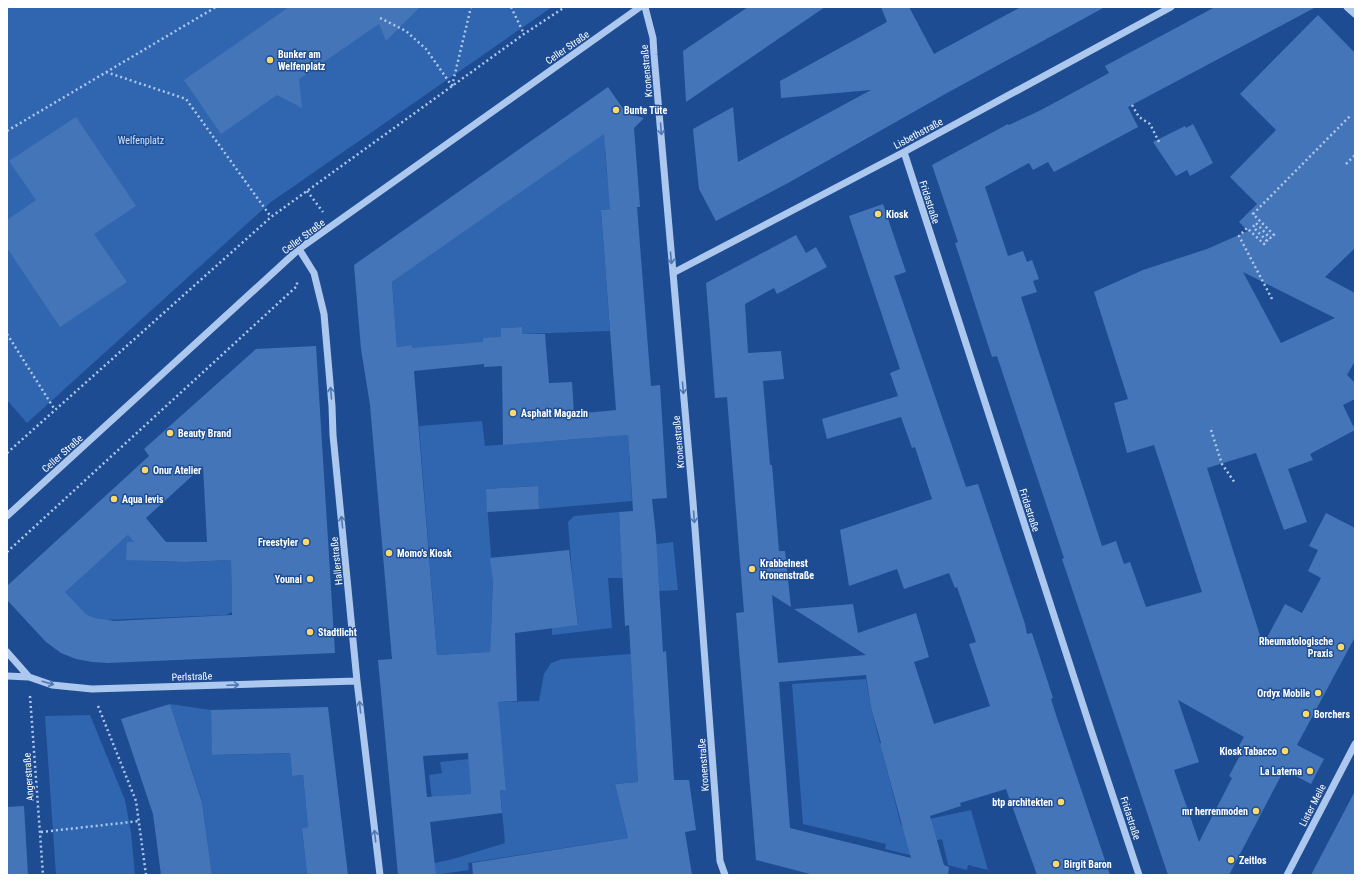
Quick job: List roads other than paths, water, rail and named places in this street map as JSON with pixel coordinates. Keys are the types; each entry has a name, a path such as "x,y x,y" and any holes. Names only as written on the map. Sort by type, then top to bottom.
{"street":[{"name":"Celler Straße","path":"7,516 299,250 640,7"},
{"name":"Kronenstraße","path":"645,7 653,44 693,502 720,861 725,875"},
{"name":"Lisbethstraße","path":"673,273 904,152 1171,7"},
{"path":"1347,7 1355,14"},
{"name":"Fridastraße","path":"904,152 1139,875"},
{"name":"Hallerstraße","path":"299,250 314,273 324,314 333,435 357,681 380,875"},
{"name":"Perlstraße","path":"7,652 29,677"},
{"name":"Perlstraße","path":"7,676 29,677 52,685 92,689 357,681"},
{"name":"Lister Meile","path":"1287,875 1355,744"}],"place":[{"name":"Bunker am Welfenplatz","path":"270,60"},
{"name":"Bunte Tüte","path":"616,110"},
{"name":"Kiosk","path":"878,214"},
{"name":"Asphalt Magazin","path":"513,413"},
{"name":"Beauty Brand","path":"170,433"},
{"name":"Onur Atelier","path":"145,470"},
{"name":"Aqua levis","path":"114,499"},
{"name":"Freestyler","path":"306,542"},
{"name":"Momo's Kiosk","path":"389,553"},
{"name":"Krabbelnest Kronenstraße","path":"752,569"},
{"name":"Younai","path":"310,579"},
{"name":"Stadtlicht","path":"310,632"},
{"name":"Rheumatologische Praxis","path":"1341,647"},
{"name":"Ordyx Mobile","path":"1318,693"},
{"name":"Borchers","path":"1306,714"},
{"name":"Kiosk Tabacco","path":"1285,751"},
{"name":"La Laterna","path":"1310,771"},
{"name":"btp architekten","path":"1061,802"},
{"name":"mr herrenmoden","path":"1256,811"},
{"name":"Zeitlos","path":"1231,860"},
{"name":"Birgit Baron","path":"1056,864"}],"park label":[{"name":"Welfenplatz","path":"141,140"}]}
